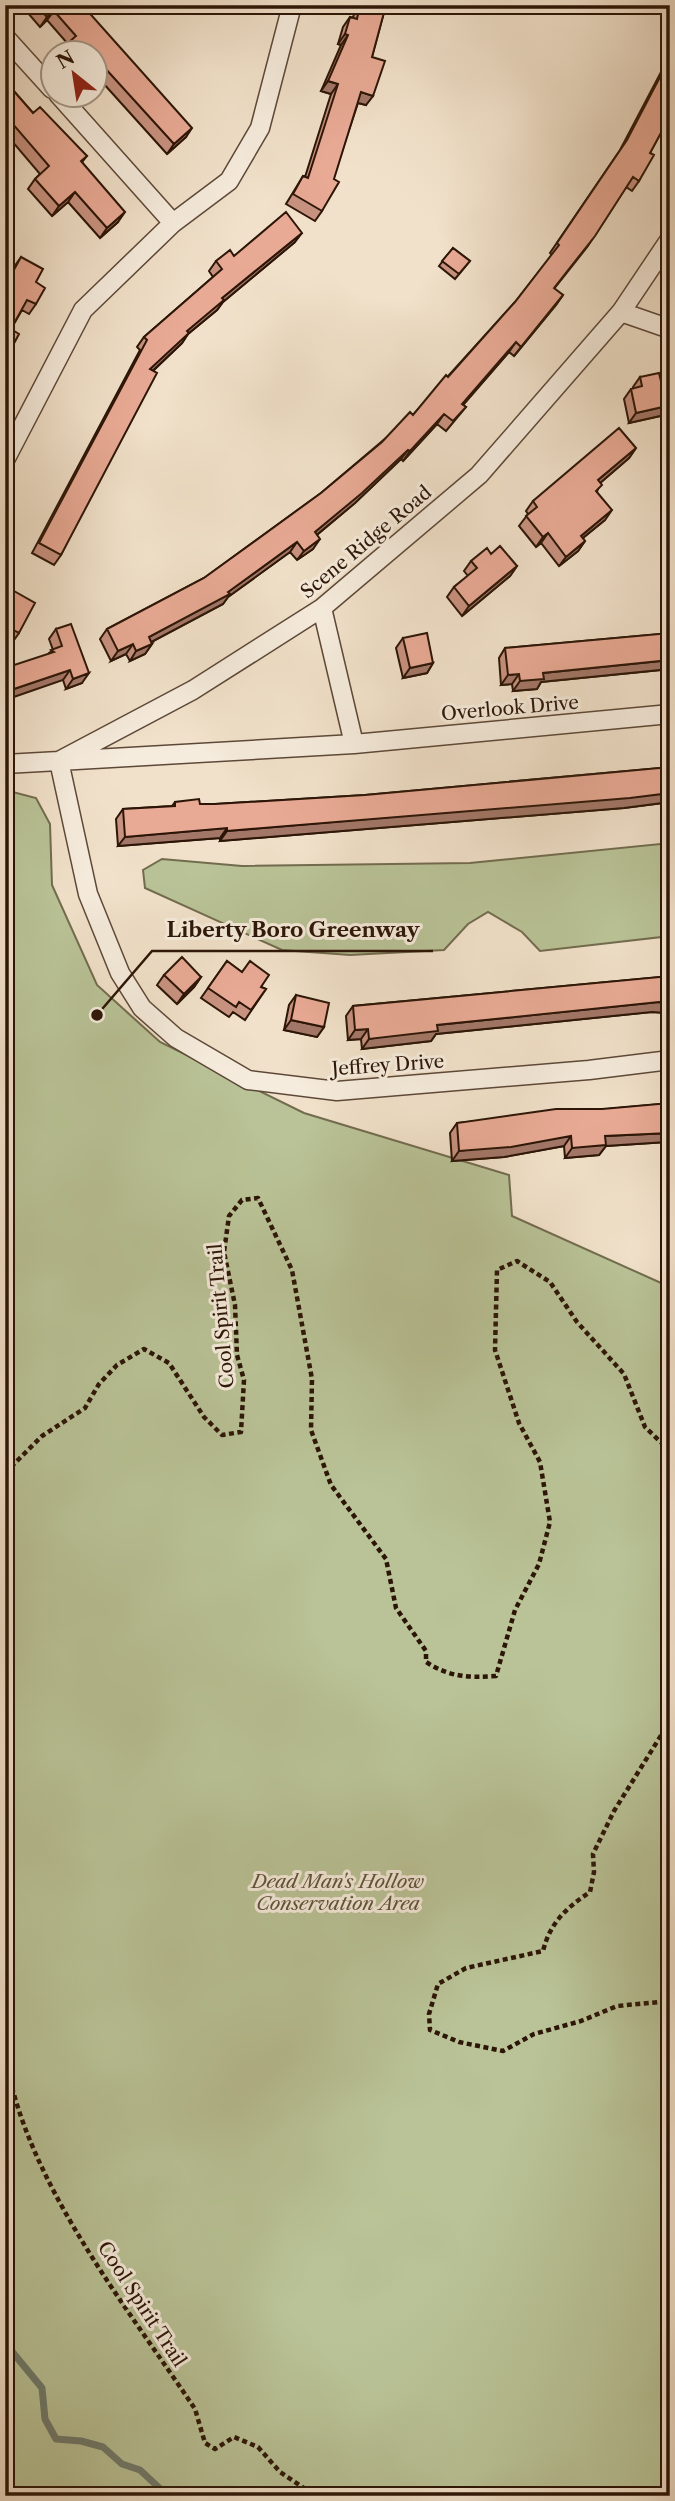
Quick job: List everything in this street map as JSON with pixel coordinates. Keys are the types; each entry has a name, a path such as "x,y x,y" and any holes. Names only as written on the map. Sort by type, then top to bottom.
{"street":[{"path":"5,460 83,310 173,223 229,181 260,128 292,5"},
{"path":"5,37 38,74"},
{"path":"70,108 173,223"},
{"name":"Scene Ridge Road","path":"5,764 59,761 193,690 322,608 480,475 621,312 670,239"},
{"path":"621,312 670,329"},
{"path":"322,608 354,744"},
{"name":"Overlook Drive","path":"59,761 354,744 670,714"},
{"name":"Jeffrey Drive","path":"59,761 89,894 120,973 142,1008 176,1038 248,1080 337,1091 589,1070 670,1060"}],"path":[{"name":"Cool Spirit Trail","path":"5,1474 42,1436 85,1408 99,1384 117,1365 144,1349 169,1363 204,1416 222,1435 241,1432 244,1380 237,1355 235,1305 225,1252 229,1216 242,1200 258,1198 292,1270 312,1379 311,1430 327,1474 355,1519 386,1559 396,1608 426,1651 426,1662 432,1666 466,1679 496,1676 514,1610 539,1564 550,1522 540,1462 519,1423 495,1350 497,1270 517,1261 550,1282 576,1322 624,1374 645,1427 670,1451"},
{"path":"670,1721 614,1811 593,1854 594,1872 590,1892 568,1907 548,1932 543,1951 466,1968 438,1984 429,2014 430,2030 459,2042 503,2051 534,2034 617,2006 670,2001"},
{"name":"Cool Spirit Trail","path":"5,2054 10,2085 38,2164 73,2224 195,2409 205,2443 215,2449 234,2437 257,2447 280,2472 315,2494"}],"green space":[{"name":"Dead Man's Hollow Conservation Area","path":"5,790 36,798 50,824 52,885 97,985 160,1042 304,1113 509,1175 512,1216 670,1287 670,2496 5,2496"},
{"path":"670,843 670,936 540,951 522,932 488,912 468,924 444,950 350,955 282,950 145,888 143,870 162,859 242,866 470,863"}],"building":[{"path":"36,5 86,5 84,7 192,128 174,144 108,71 108,38 74,38 76,36 54,11 47,17"},
{"path":"360,5 386,5 372,57 385,61 373,96 361,92 334,179 339,182 322,211 293,194 303,176 308,178 338,84 328,81 348,35 345,34 350,17 357,19"},
{"path":"670,58 670,116 650,153 654,155 639,181 633,177 595,236 554,288 563,295 521,347 516,342 462,404 466,407 453,421 444,414 410,451 315,532 320,539 304,551 297,542 228,592 230,594 149,637 152,644 136,651 133,644 118,651 107,629 204,578 321,493 382,442 410,412 413,415 446,375 448,377 515,302 559,245 557,243 627,140"},
{"path":"5,81 33,113 41,108 87,156 81,161 125,212 107,228 75,192 59,206 35,179 49,166 5,115"},
{"path":"286,212 302,233 222,298 224,300 187,331 189,333 150,369 157,373 61,555 39,543 147,340 144,337 222,269 216,261 230,250 234,256"},
{"path":"453,248 470,261 459,274 442,261"},
{"path":"21,257 43,269 36,282 45,288 36,304 27,300 11,329 19,334 11,349 5,345 5,286"},
{"path":"659,373 667,406 636,413 631,389 642,386 640,377"},
{"path":"619,428 636,448 598,480 602,485 596,491 612,510 581,536 585,541 566,557 548,533 543,537 526,516 537,507 533,501"},
{"path":"500,546 517,566 469,606 454,587 477,568 471,561 487,548 491,554"},
{"path":"14,591 35,603 19,633 5,626 5,607"},
{"path":"71,624 89,673 73,679 70,670 5,692 5,668 54,652 51,650 62,646 56,629"},
{"path":"427,633 433,663 410,668 403,638"},
{"path":"670,633 670,660 543,673 544,679 520,681 519,674 508,675 505,648"},
{"path":"670,767 670,793 227,831 227,828 125,837 123,809 175,806 175,802 199,799 200,804 215,804 365,795"},
{"path":"182,957 201,977 184,994 164,975"},
{"path":"227,961 242,972 250,961 269,975 261,987 266,989 251,1010 239,1002 236,1007 208,988"},
{"path":"670,976 670,1003 437,1025 438,1031 369,1039 368,1029 355,1030 353,1006"},
{"path":"296,995 329,1003 324,1027 291,1020"},
{"path":"670,1103 670,1133 605,1136 606,1145 572,1148 571,1136 511,1147 459,1151 457,1123 556,1109 602,1109"}],"waterway":[{"path":"5,2343 42,2388 45,2419 56,2439 81,2441 103,2447 122,2464 140,2470 168,2496"}],"place":[{"name":"Liberty Boro Greenway","path":"97,1015"}]}
